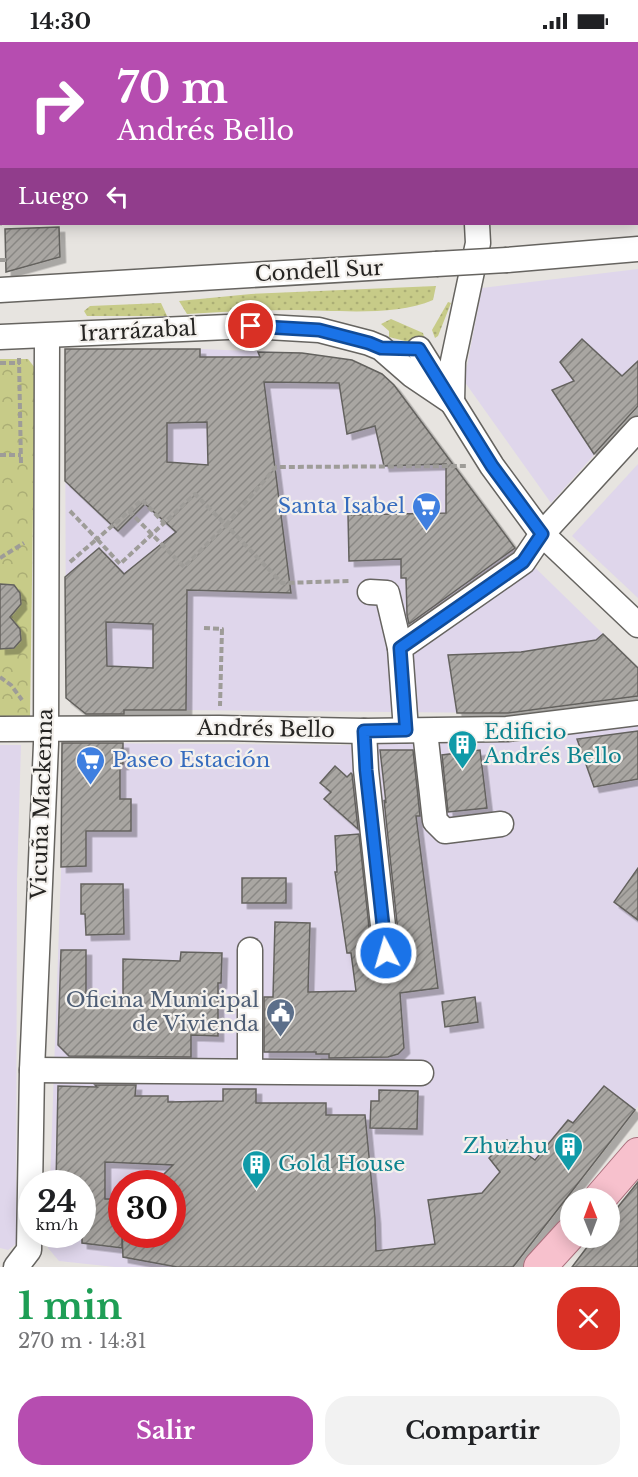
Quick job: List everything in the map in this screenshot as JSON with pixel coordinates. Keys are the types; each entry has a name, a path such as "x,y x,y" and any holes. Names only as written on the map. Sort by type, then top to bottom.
{"main road":[{"path":"609,1188 638,1154"}],"street":[{"path":"452,402 453,361 478,243 477,225"},
{"name":"Condell Sur","path":"0,290 507,260 638,249"},
{"name":"Irarrázabal","path":"0,337 251,326 319,330 381,348 412,375 452,402"},
{"path":"461,326 440,345 419,349 492,466 542,534 638,625"},
{"name":"Vicuña Mackenna","path":"16,1267 29,1250 36,729 47,486 47,336"},
{"name":"Irarrázabal","path":"381,348 419,349"},
{"path":"400,648 523,562 542,534 638,429"},
{"path":"370,592 387,593 435,821 445,831 501,824"},
{"name":"Andrés Bello","path":"0,729 219,728 364,731 507,729 638,712"},
{"path":"364,731 366,770 386,953"},
{"path":"250,950 250,1071"},
{"path":"32,1070 421,1073"}],"path":[{"path":"0,260 6,260"},
{"path":"0,455 21,455"},
{"path":"129,511 184,567 226,525 276,467 492,466"},
{"path":"47,486 120,564 195,494 282,583 351,581 370,592"},
{"path":"97,539 142,500 164,523"},
{"path":"0,558 24,543"},
{"path":"204,628 222,629 219,728"},
{"path":"0,677 11,685 27,706 36,729"}],"shaded area":[{"path":"638,269 638,406 551,503 464,381 482,288"},
{"path":"65,349 200,349 302,353 352,360 382,374 393,384 423,423 455,470 516,549 638,668 638,696 506,713 80,709 66,698"},
{"path":"638,464 638,598 572,536"},
{"path":"638,725 638,1106 574,1188 560,1188 560,1206 513,1267 115,1267 59,1261 48,1248 96,1248 96,1170 50,1170 62,843 61,772 62,749 65,743 344,745 502,742"},
{"path":"0,745 21,745 17,879 16,1244 8,1250 0,1248"}],"green space":[{"path":"436,286 433,300 400,309 382,311 279,310 187,314 179,301 251,294"},
{"path":"448,302 451,303 438,336 435,338 432,330"},
{"path":"161,303 167,316 87,316 84,311 90,306"},
{"path":"391,319 423,333 425,340 413,343 389,337 389,331 381,324"},
{"path":"0,359 28,359 35,368 30,720 0,720"}],"building":[{"path":"59,227 60,257 6,272 5,229"},
{"path":"582,339 622,376 638,361 638,406 594,454 552,390 574,381 560,362"},
{"path":"65,349 200,349 200,357 260,357 258,352 302,353 352,360 382,374 394,385 515,548 409,624 406,578 401,578 401,559 349,561 348,515 446,513 446,464 384,466 375,426 347,434 339,383 264,382 291,593 187,590 186,710 124,710 124,714 86,714 66,698 65,577 99,548 124,574 176,532 145,504 118,531 65,481","holes":["207,422 208,465 167,462 167,423","106,622 153,624 153,668 107,666"]},
{"path":"0,584 14,585 20,593 21,604 10,617 20,629 21,640 14,648 0,649"},
{"path":"603,634 638,668 638,696 508,713 457,713 448,655 521,652 596,640"},
{"path":"638,731 638,779 594,787 577,739"},
{"path":"62,743 123,743 123,764 120,764 120,799 131,799 131,831 86,831 86,866 61,867"},
{"path":"380,750 413,750 420,816 416,816 438,988 400,993 404,1048 398,1054 388,1057 329,1058 329,1054 316,1054 316,1052 264,1052 264,997 273,997 275,922 310,923 308,992 356,991 351,953 347,953 335,872 337,872 335,836 359,834 374,961 380,966 387,967 395,964 399,958"},
{"name":"Edificio Andrés Bello","path":"480,750 487,808 448,812 442,755"},
{"path":"335,766 347,777 352,774 358,829 324,799 331,792 320,783"},
{"path":"638,868 638,920 614,902"},
{"path":"242,878 286,878 286,903 242,903"},
{"path":"81,884 123,884 124,934 86,935 85,914 81,914"},
{"path":"61,950 86,950 86,997 123,997 123,959 180,961 181,952 222,953 221,983 218,983 218,1036 191,1035 191,1057 69,1056 58,1045"},
{"path":"475,997 478,1022 445,1027 442,1002"},
{"path":"95,1085 136,1085 135,1096 168,1096 168,1102 223,1101 223,1089 256,1089 256,1103 326,1103 326,1115 365,1115 376,1251 435,1244 428,1200 482,1193 500,1172 489,1158 507,1140 535,1160 568,1120 573,1123 604,1086 635,1110 574,1188 560,1188 560,1207 513,1267 177,1267 123,1257 123,1248 186,1248 186,1170 168,1170 173,1165 105,1162 108,1246 96,1245 96,1170 56,1170 58,1086 97,1087"},
{"path":"379,1090 418,1091 417,1129 370,1128 371,1101 379,1101"},
{"path":"638,1182 638,1267 572,1267 586,1248 620,1248 620,1204"}],"place":[{"name":"Santa Isabel","path":"426,532"},
{"name":"Edificio Andrés Bello","path":"463,770"},
{"name":"Paseo Estación","path":"91,786"},
{"name":"Oficina Municipal de Vivienda","path":"280,1038"},
{"name":"Zhuzhu","path":"569,1172"},
{"name":"Gold House","path":"257,1190"}],"route":[{"path":"251,326 319,330 381,348 419,349 492,466 542,534 523,562 400,648 406,730 364,731 366,770 386,953"}]}
